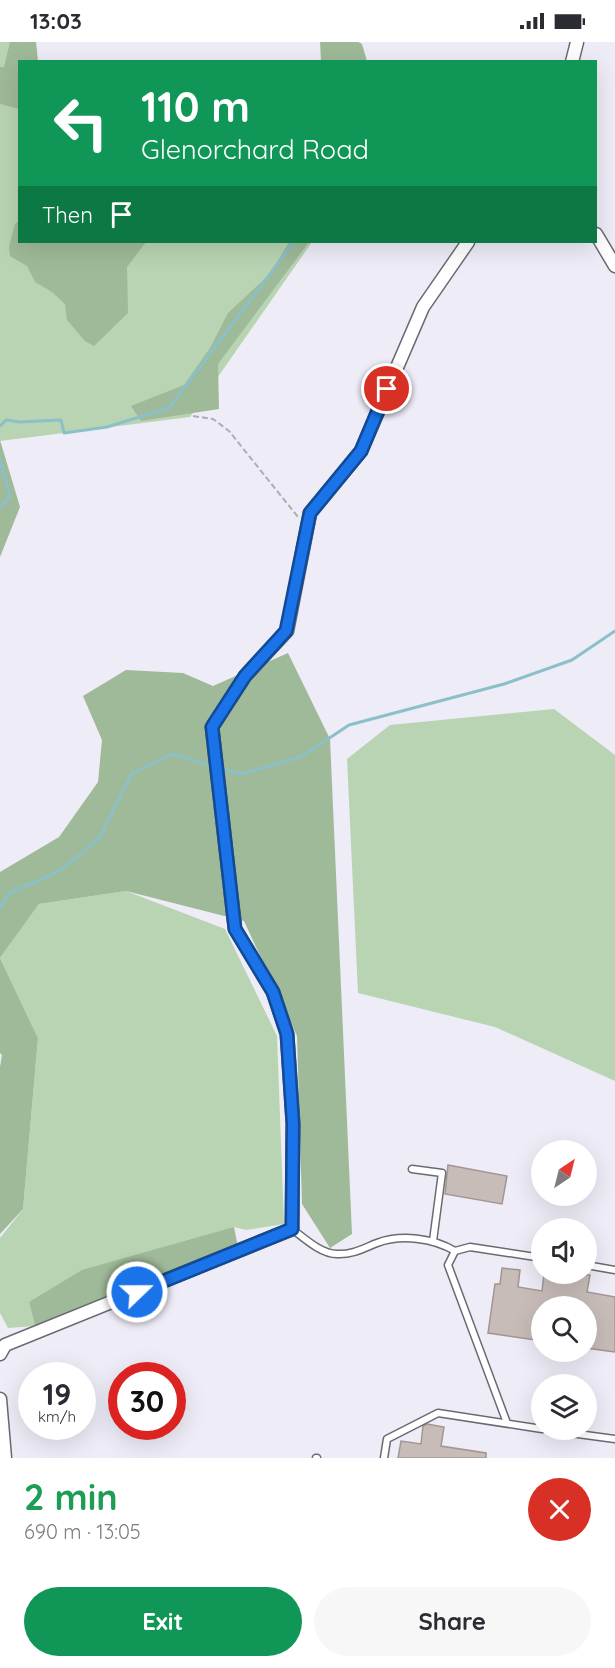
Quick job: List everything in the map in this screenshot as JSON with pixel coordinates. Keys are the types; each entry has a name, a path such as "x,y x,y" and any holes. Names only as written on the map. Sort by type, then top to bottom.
{"street":[{"path":"573,60 578,42"},
{"path":"597,236 615,266"},
{"path":"0,1354 5,1345 292,1229 293,1124 287,1034 273,992 235,929 212,727 245,676 286,631 310,513 361,451 423,307 467,243"},
{"path":"0,1399 5,1458"}],"lane":[{"path":"412,1169 442,1173 432,1241"},
{"path":"292,1229 315,1246 335,1254 354,1252 380,1242 402,1238 432,1241 455,1251 470,1247 531,1256"},
{"path":"455,1251 448,1265 507,1423"},
{"path":"597,1267 615,1270"},
{"path":"384,1458 387,1438 438,1413 531,1426"},
{"path":"597,1437 615,1439"}],"path":[{"path":"193,416 213,419 229,431 294,514 308,525"}],"green space":[{"path":"0,42 35,42 22,60 18,60 18,243 311,243 190,417 0,441"},
{"path":"10,42 36,42 38,60 18,60 18,109 0,104 0,67 4,67"},
{"path":"320,42 358,42 362,44 367,60 321,60"},
{"path":"18,222 18,243 145,243 127,267 128,313 94,346 85,341 67,320 65,304 52,292 35,282 27,266 10,256 9,246 15,224"},
{"path":"288,243 308,243 218,364 219,409 141,421 131,406 184,385 210,348 228,313 270,274"},
{"path":"0,440 20,507 0,557"},
{"path":"288,653 330,739 352,1234 330,1248 302,1204 297,1036 244,921 126,891 39,904 0,958 0,872 59,837 98,782 102,740 83,696 126,670 183,673 213,686"},
{"path":"554,709 615,755 615,1081 495,1027 358,993 347,759 390,725"},
{"path":"126,891 225,929 277,1036 284,1224 246,1230 234,1227 29,1302 35,1326 8,1328 0,1313 0,1238 23,1209 38,1038 0,958 39,904"},
{"path":"0,958 38,1038 23,1209 0,1234 0,1067 2,1055 0,1053"},
{"path":"234,1227 238,1247 35,1326 29,1302 82,1270"}],"building":[{"path":"448,1165 507,1176 502,1204 445,1194"},
{"path":"502,1268 520,1270 518,1287 542,1291 543,1284 588,1284 587,1292 615,1297 615,1352 597,1350 597,1296 531,1296 531,1339 488,1333 495,1284 500,1284"},
{"path":"427,1424 444,1427 441,1446 486,1453 486,1458 398,1458 401,1441 421,1444 423,1426"}],"waterway":[{"path":"0,426 6,420 20,422 61,420 64,433 107,427 169,408 293,243"},
{"path":"0,459 10,496 0,508"},
{"path":"219,768 241,774 301,757 349,725 504,684 572,660 615,631"},
{"path":"0,908 9,893 58,872 99,839 132,773 173,754 213,766"}],"route":[{"path":"137,1292 292,1229 293,1124 287,1034 273,992 235,929 212,727 245,676 286,631 310,513 361,451 387,389"}]}
